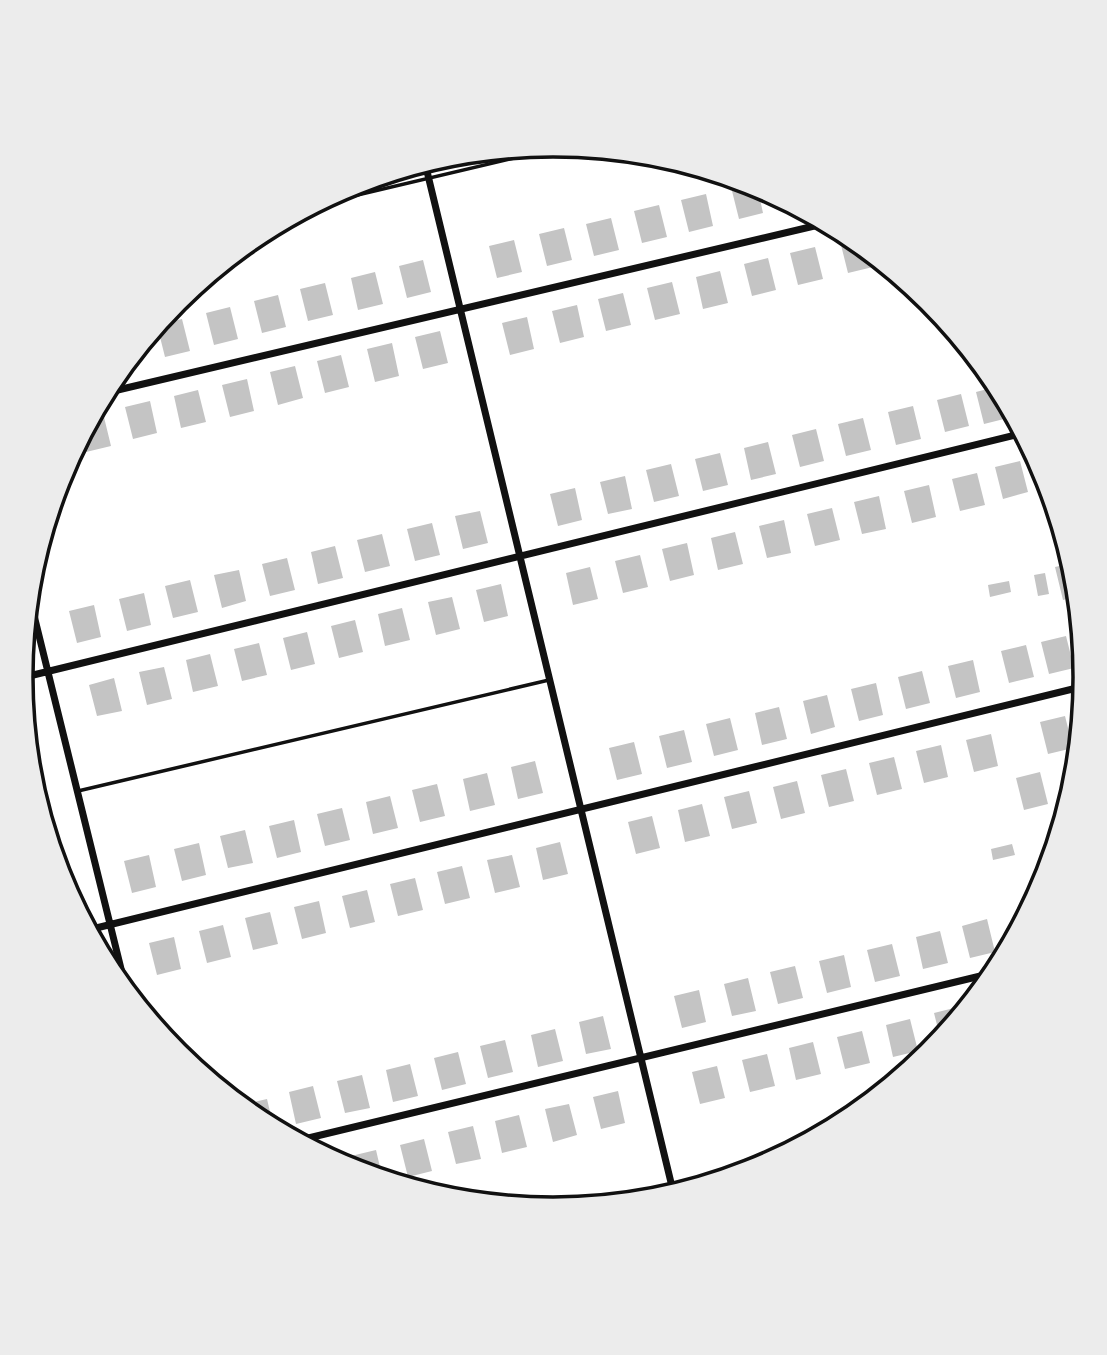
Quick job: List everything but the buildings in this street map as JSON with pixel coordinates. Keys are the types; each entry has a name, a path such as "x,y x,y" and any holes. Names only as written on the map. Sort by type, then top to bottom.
{"street":[{"path":"428,173 671,1184"},
{"path":"120,389 813,226"},
{"path":"33,675 1014,435"},
{"path":"36,624 119,965"},
{"path":"98,928 1074,689"},
{"path":"311,1137 979,976"}],"lane":[{"path":"364,193 509,159"},
{"path":"78,791 551,680"}]}
